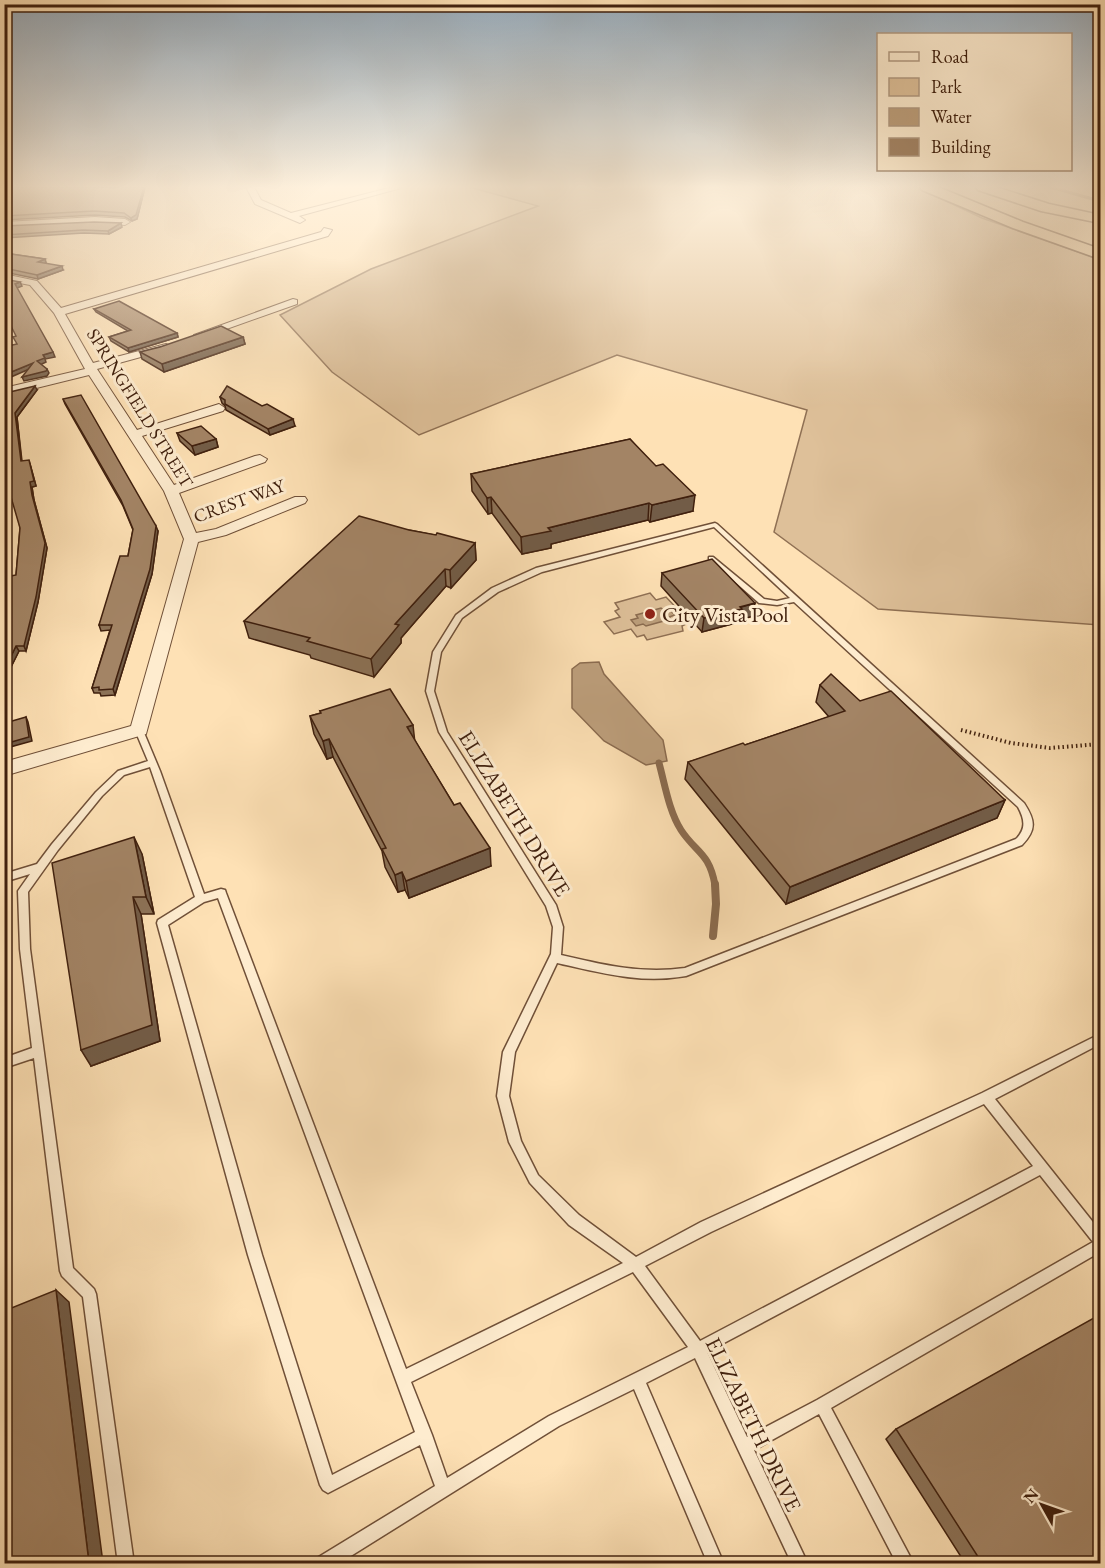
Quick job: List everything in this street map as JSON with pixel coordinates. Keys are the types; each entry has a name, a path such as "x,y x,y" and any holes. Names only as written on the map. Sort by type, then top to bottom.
{"street":[{"path":"59,312 236,260"},
{"name":"SPRINGFIELD STREET","path":"4,277 33,283 59,312 91,369 171,492 191,539"},
{"path":"4,392 91,369 185,340 293,302"},
{"path":"133,435 219,408"},
{"path":"171,492 260,459"},
{"name":"CREST WAY","path":"191,539 221,532 300,500"},
{"path":"4,769 139,730 191,539"}],"lane":[{"name":"ELIZABETH DRIVE","path":"796,599 715,525 539,570 495,590 459,617 437,652 430,691 443,732 551,905 558,927 554,958 509,1052 503,1096 515,1142 534,1179 566,1212 635,1264 698,1349 800,1563"},
{"path":"554,958 639,977 663,977 686,972 1019,842 1027,835 1030,826 1028,816 1021,805 796,599 777,603 762,601 711,558"},
{"path":"139,730 201,899"},
{"path":"126,1563 89,1294 67,1271 25,950 23,891 99,794 121,773 152,763"},
{"path":"4,878 41,867"},
{"path":"424,1435 328,1485 255,1255 162,923 201,899 221,893 403,1378 444,1489"},
{"path":"403,1378 706,1227 986,1097 1101,1039"},
{"path":"4,1063 38,1051"},
{"path":"744,1447 1101,1243 986,1097"},
{"path":"323,1563 554,1421 698,1349 1042,1168"},
{"path":"637,1380 716,1563"},
{"path":"822,1404 906,1563"}],"path":[{"path":"939,730 971,732 1011,743 1050,748 1101,744"}],"green space":[{"path":"394,260 1100,260 1100,625 878,609 774,532 807,410 617,355 419,435 332,372 280,315 371,269"},
{"name":"City Vista Pool","path":"650,593 656,600 666,597 690,622 682,626 683,631 647,640 644,635 637,637 631,629 614,634 604,622 620,617 615,611 619,609 615,603"}],"water":[{"path":"661,608 669,609 675,615 669,617 671,619 646,626 643,624 636,626 631,620 638,618 636,615"},
{"path":"599,662 604,674 663,740 667,761 646,765 604,741 572,708 572,669 580,663"}],"building":[{"path":"4,260 42,260 38,262 62,266 37,275 4,268"},
{"path":"4,279 20,282 15,284 53,352 43,355 45,358 37,361 47,369 46,371 22,377 33,363 4,375 4,354 11,352 8,346 17,344 13,337 16,336 4,312"},
{"path":"119,301 177,333 128,348 109,337 131,330 94,309"},
{"path":"221,326 243,337 162,364 140,352 160,347"},
{"path":"35,386 15,413 21,461 29,460 34,481 30,482 32,495 45,543 36,597 24,646 16,646 4,671 4,605 11,576 16,575 20,528 4,473 4,399 10,392"},
{"path":"227,386 262,406 267,404 293,419 268,429 225,404 225,400 220,397"},
{"path":"81,395 156,526 150,569 113,689 92,688 112,625 99,625 120,556 128,556 133,529 121,500 63,399"},
{"path":"201,426 216,439 192,446 177,433"},
{"path":"630,439 656,466 663,464 695,495 652,505 649,503 548,528 551,531 521,537 491,497 487,498 471,474"},
{"path":"359,516 409,530 436,535 437,533 475,543 450,570 445,569 395,624 399,625 371,659 307,641 310,638 244,621"},
{"path":"712,559 755,603 740,607 742,609 704,618 662,573"},
{"path":"831,674 860,701 891,691 1005,800 790,887 688,762 845,711 820,685"},
{"path":"390,689 413,725 407,727 454,805 460,803 490,848 406,881 402,872 395,875 382,849 386,848 329,739 323,741 310,716"},
{"path":"26,717 29,737 8,743 5,723"},
{"path":"134,837 146,897 133,897 152,1025 81,1050 52,863"},
{"path":"56,1290 89,1563 4,1563 4,1311"},
{"path":"1101,1314 1101,1563 982,1563 896,1429"}],"waterway":[{"path":"659,763 673,815 681,830 706,859 715,885"},
{"path":"713,936 715,884"}],"place":[{"name":"City Vista Pool","path":"650,614"}]}
